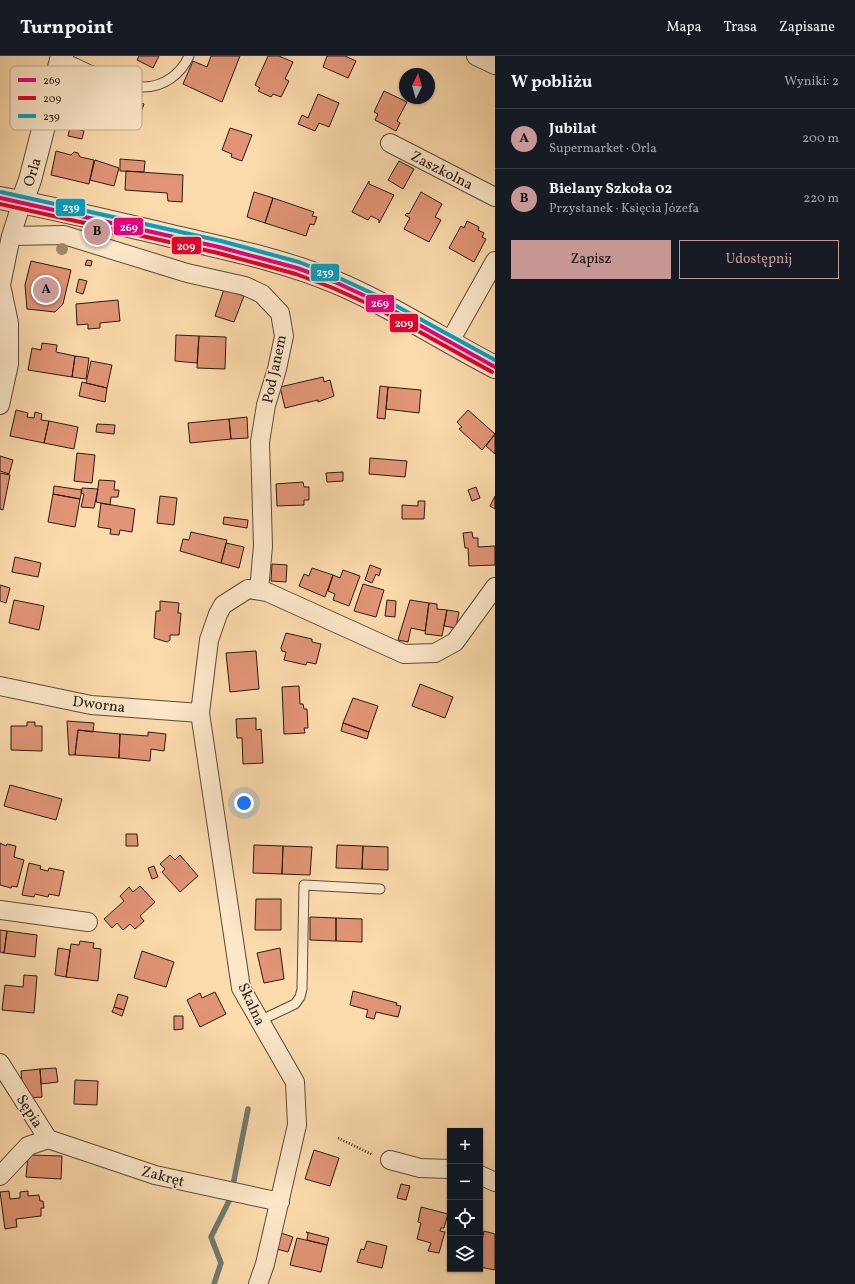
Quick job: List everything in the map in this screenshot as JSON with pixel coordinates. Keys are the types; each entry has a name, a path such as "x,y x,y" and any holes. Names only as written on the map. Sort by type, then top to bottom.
{"street":[{"name":"Orla","path":"59,66 62,56"},
{"path":"476,56 495,65"},
{"name":"Orla","path":"0,405 9,364 9,323 0,285 11,236 30,180 43,130"},
{"name":"Zaszkolna","path":"390,143 495,197"},
{"path":"0,198 280,263 334,281 373,300 495,367"},
{"name":"Pod Janem","path":"11,236 64,235 187,273 245,286 262,294 280,313 284,336 277,369 266,405 260,442 263,546 259,590"},
{"path":"449,343 495,261"},
{"path":"200,713 209,640 218,614 223,605 248,589 267,592 404,654 435,652 455,642 495,587"},
{"name":"Dworna","path":"0,686 91,705 200,713"},
{"name":"Skalna","path":"200,713 241,988 295,1082 297,1125 265,1264 258,1284"},
{"path":"0,910 88,922"},
{"name":"Sępia","path":"0,1062 48,1139"},
{"path":"0,1176 28,1146 48,1139"},
{"name":"Zakręt","path":"48,1139 155,1175 280,1202"},
{"path":"390,1160 420,1168 447,1169"},
{"path":"483,1176 495,1182"}],"lane":[{"path":"62,56 85,66"},
{"path":"142,88 158,85 174,77 186,65 189,56"},
{"path":"259,1021 295,1004 300,997 302,989 304,886 380,888"}],"path":[{"path":"338,1138 372,1154 390,1160"}],"building":[{"path":"139,56 159,56 153,68 137,60"},
{"path":"211,56 240,56 222,102 183,84 193,61 207,67"},
{"path":"268,56 279,56 293,62 285,79 289,81 281,97 273,94 271,97 258,91 260,88 255,85"},
{"path":"327,56 345,56 356,61 348,78 323,67"},
{"path":"384,91 399,98 399,104 406,104 397,121 400,123 396,131 375,120 378,114 374,112"},
{"path":"318,94 339,103 329,127 319,123 315,131 298,124 302,115 308,118"},
{"path":"230,128 252,135 242,161 231,157 232,154 222,150"},
{"path":"69,130 84,131 82,139 68,136"},
{"path":"56,151 71,155 74,152 78,153 80,157 94,160 89,184 51,175"},
{"path":"120,159 145,161 144,172 120,171"},
{"path":"95,160 119,168 114,186 90,180"},
{"path":"399,161 414,169 403,189 388,180"},
{"path":"126,171 183,175 182,202 168,201 167,193 125,190"},
{"path":"369,181 369,184 394,195 379,223 379,220 371,216 368,220 352,212"},
{"path":"254,192 273,198 265,223 247,217"},
{"path":"421,192 442,204 435,217 441,220 429,242 404,229 410,218 405,215 407,213 409,214"},
{"path":"273,198 314,212 312,216 317,217 314,225 310,224 306,236 265,223"},
{"path":"467,221 479,227 478,230 484,233 482,237 486,239 474,262 449,248 461,226 464,228"},
{"path":"87,260 92,261 91,266 85,265"},
{"path":"31,261 71,270 63,304 55,312 27,309 25,285"},
{"path":"79,279 87,281 83,294 76,292"},
{"path":"224,289 244,296 234,322 215,316"},
{"path":"118,300 120,321 100,323 100,328 88,329 88,324 77,325 76,304"},
{"path":"176,335 199,336 197,363 175,361"},
{"path":"199,336 226,337 225,369 197,368"},
{"path":"42,343 57,345 56,352 75,356 72,377 28,370 32,348 41,350"},
{"path":"75,356 89,358 86,379 72,377"},
{"path":"91,361 112,365 107,388 86,383"},
{"path":"323,377 324,382 330,380 334,396 318,402 318,400 285,408 280,387"},
{"path":"82,382 107,388 105,402 79,396"},
{"path":"380,386 388,387 385,419 377,418"},
{"path":"388,387 421,390 419,413 386,409"},
{"path":"16,410 28,413 27,417 34,418 35,412 42,414 41,420 49,421 44,443 10,436"},
{"path":"468,410 495,434 482,450 459,429 462,427 457,422"},
{"path":"247,417 248,438 231,439 229,419"},
{"path":"229,419 231,439 190,443 188,423"},
{"path":"49,421 78,427 74,449 44,443"},
{"path":"97,424 115,425 114,434 96,432"},
{"path":"495,434 495,454 486,446"},
{"path":"77,453 95,455 92,483 74,481"},
{"path":"0,456 13,460 9,474 0,471"},
{"path":"370,458 407,461 405,477 369,474"},
{"path":"343,472 343,481 327,482 326,473"},
{"path":"0,473 10,475 3,510 0,509"},
{"path":"99,480 115,481 114,490 119,490 118,497 111,497 110,505 96,502"},
{"path":"303,482 304,487 309,487 309,500 304,500 304,505 277,506 276,484"},
{"path":"54,486 82,490 80,499 53,494"},
{"path":"476,487 480,498 472,501 468,490"},
{"path":"82,488 98,489 94,508 81,507 84,494 81,493"},
{"path":"53,494 80,499 75,527 48,522"},
{"path":"160,496 177,498 174,525 157,523"},
{"path":"495,496 495,509 490,506"},
{"path":"418,501 425,501 424,519 402,519 402,505 418,506"},
{"path":"101,503 135,509 132,532 120,530 119,535 110,534 111,529 98,527"},
{"path":"224,517 248,520 247,528 223,524"},
{"path":"191,532 227,540 221,563 180,551 183,539 189,540"},
{"path":"472,532 473,538 478,538 478,547 495,546 495,565 469,566 468,548 465,548 463,533"},
{"path":"226,543 244,547 239,568 221,563"},
{"path":"15,557 41,563 38,577 12,572"},
{"path":"272,564 287,565 286,582 271,581"},
{"path":"370,565 381,569 379,576 376,574 372,583 365,580"},
{"path":"312,568 333,575 325,597 299,586 304,574 309,576"},
{"path":"343,570 360,576 349,606 333,600 335,594 328,591 333,575 340,578"},
{"path":"363,584 384,590 376,617 354,611"},
{"path":"0,585 10,588 6,603 0,601"},
{"path":"14,600 44,606 39,630 9,623"},
{"path":"387,600 396,601 395,617 385,616"},
{"path":"410,600 429,603 425,631 411,628 408,642 398,640"},
{"path":"160,601 179,603 178,613 181,613 179,635 170,635 170,640 167,642 154,638 156,611 160,611"},
{"path":"429,603 437,604 437,609 447,610 442,636 425,634"},
{"path":"447,610 459,612 456,628 444,626"},
{"path":"286,633 312,639 312,642 321,644 316,664 307,662 306,665 284,660 286,652 282,651 281,648"},
{"path":"256,651 259,689 230,692 226,653"},
{"path":"420,684 453,697 445,718 412,706"},
{"path":"299,686 300,704 303,704 304,709 307,709 308,728 304,728 305,733 284,734 282,687"},
{"path":"353,698 378,706 369,732 343,723"},
{"path":"256,718 256,730 261,729 263,763 243,764 242,738 237,738 236,719"},
{"path":"67,721 94,723 93,732 78,730 75,755 69,755"},
{"path":"27,722 35,722 35,726 42,726 42,751 11,750 11,726 27,726"},
{"path":"343,723 369,732 367,739 341,731"},
{"path":"78,730 120,734 119,758 75,755"},
{"path":"148,732 166,734 164,751 151,749 150,761 119,758 120,734 148,736"},
{"path":"10,785 62,799 56,820 4,806"},
{"path":"126,834 137,834 138,846 126,846"},
{"path":"0,843 6,846 7,844 16,846 14,857 24,860 17,887 12,886 11,888 0,885"},
{"path":"254,845 283,846 282,874 253,873"},
{"path":"337,845 363,846 362,869 336,868"},
{"path":"283,846 312,847 310,875 282,874"},
{"path":"363,846 388,847 388,870 362,869"},
{"path":"170,855 175,860 180,855 198,876 180,892 162,872 165,869 160,864"},
{"path":"29,863 41,866 40,869 48,871 49,868 64,871 59,896 49,894 48,897 35,894 34,897 22,895"},
{"path":"154,866 158,877 152,879 148,868"},
{"path":"140,886 155,902 140,916 144,921 135,929 130,924 123,930 117,923 112,928 104,919 124,901 120,896 129,887 133,892"},
{"path":"256,899 281,899 281,930 255,930"},
{"path":"310,917 336,918 336,941 310,940"},
{"path":"336,918 362,919 362,942 336,941"},
{"path":"0,930 7,931 4,953 0,952"},
{"path":"7,931 37,935 35,957 4,953"},
{"path":"80,941 94,943 93,948 101,949 98,981 66,977 71,944 79,945"},
{"path":"58,948 70,950 66,977 55,975"},
{"path":"280,948 284,979 264,983 257,953"},
{"path":"142,951 174,962 166,987 134,978"},
{"path":"24,975 37,976 34,1013 2,1010 5,985 23,987"},
{"path":"353,991 397,1003 396,1005 401,1006 398,1017 376,1012 374,1019 366,1017 368,1010 350,1005"},
{"path":"215,992 226,1014 200,1027 187,1000 200,993 202,998"},
{"path":"118,994 128,997 124,1010 114,1007"},
{"path":"114,1007 124,1010 122,1016 112,1012"},
{"path":"174,1016 183,1016 183,1029 174,1030"},
{"path":"56,1068 58,1082 41,1084 40,1069"},
{"path":"40,1069 42,1097 29,1098 22,1082 21,1071"},
{"path":"75,1080 98,1081 97,1105 74,1104"},
{"path":"314,1150 339,1158 330,1186 305,1179"},
{"path":"28,1155 62,1156 61,1179 26,1177"},
{"path":"401,1184 410,1186 406,1200 397,1198"},
{"path":"9,1191 10,1199 20,1198 20,1192 28,1191 28,1196 39,1195 40,1201 43,1201 44,1208 41,1208 41,1216 16,1219 17,1227 5,1229 0,1192"},
{"path":"421,1207 447,1214 444,1228 441,1228 440,1231 445,1232 439,1253 428,1251 431,1243 417,1239 421,1223 418,1222"},
{"path":"484,1231 495,1234 495,1270 483,1268"},
{"path":"306,1232 329,1238 327,1245 307,1240 308,1233"},
{"path":"281,1233 293,1237 288,1252 273,1248"},
{"path":"297,1238 327,1245 321,1272 290,1265"},
{"path":"367,1241 387,1246 382,1268 357,1262 361,1249 364,1250"}],"waterway":[{"path":"233,1185 248,1109"},
{"path":"214,1284 221,1263 211,1237 230,1199"}],"transit line":[{"name":"239","path":"1,192 221,241 299,262 337,277 378,296 495,360"},
{"name":"269","path":"0,198 219,247 297,268 335,282 376,301 495,367"},
{"name":"209","path":"0,204 218,253 296,274 333,288 373,306 492,372"}],"place":[{"name":"Bielany Szkoła 02","path":"97,232"},
{"name":"Jubilat","path":"46,290"}]}
